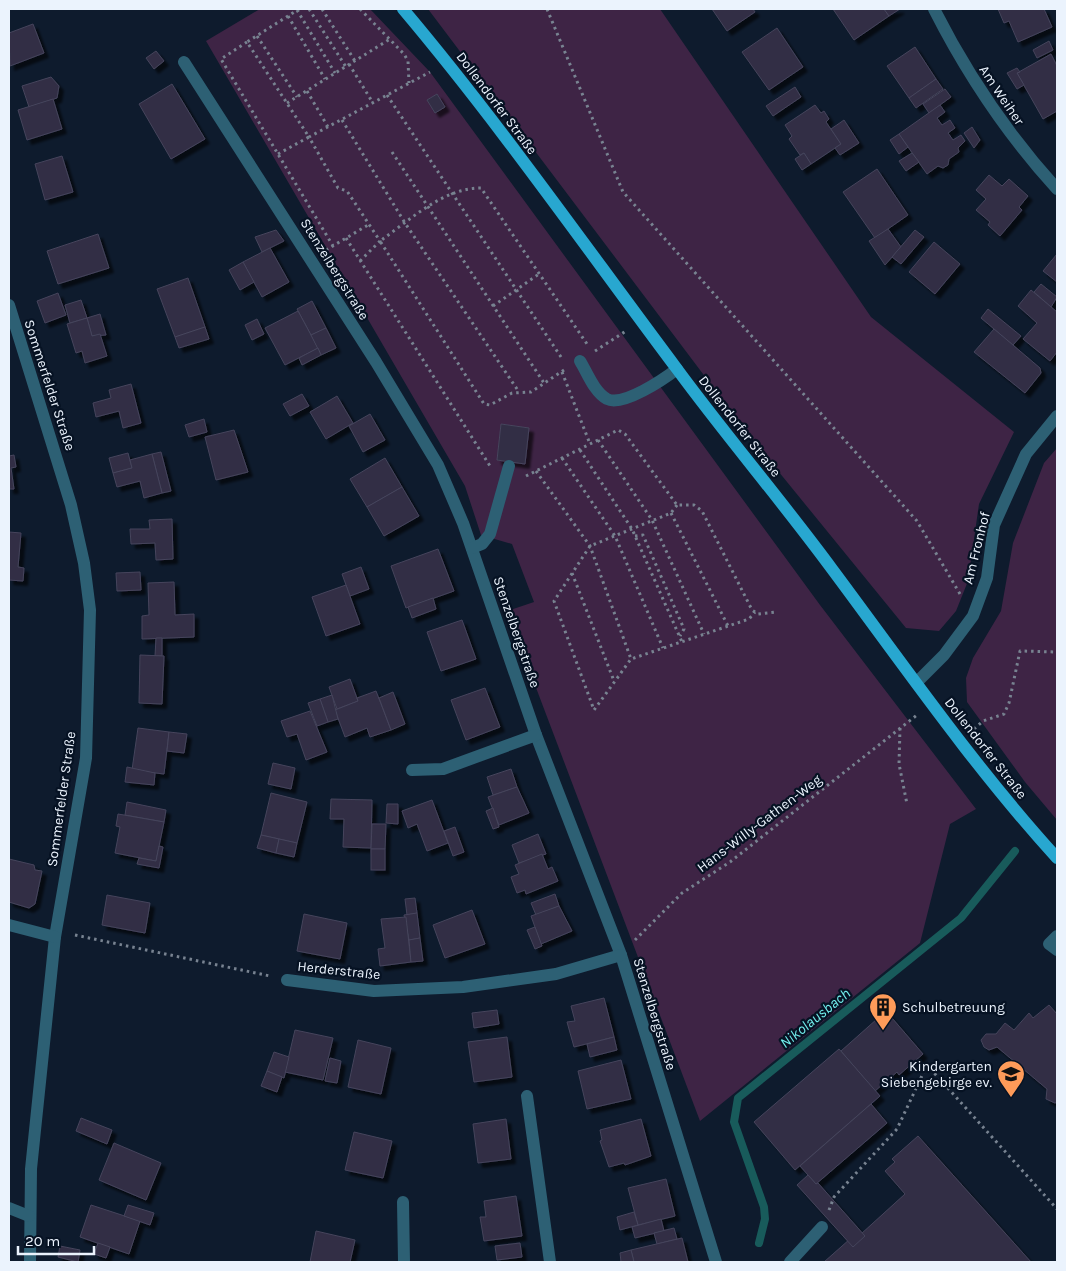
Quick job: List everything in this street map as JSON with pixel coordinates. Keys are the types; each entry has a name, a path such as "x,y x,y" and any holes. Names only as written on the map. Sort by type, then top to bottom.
{"main road":[{"name":"Dollendorfer Straße","path":"403,9 447,61 748,464 810,539 960,740 1011,806 1057,858"}],"street":[{"name":"Am Weiher","path":"934,9 959,58 1004,125 1022,151 1057,189"},
{"name":"Stenzelbergstraße","path":"184,62 311,260 438,465 472,548 536,735 621,955 716,1262"},
{"name":"Sommerfelder Straße","path":"9,305 71,505 84,563 90,610 86,758 56,934 31,1169 30,1262"},
{"path":"580,361 599,392 608,400 618,400 656,385 677,369"},
{"name":"Am Fronhof","path":"917,682 944,655 973,616 986,578 994,526 1026,454 1057,416"},
{"path":"472,548 482,544 490,534 509,466"},
{"path":"412,770 443,770 536,735"},
{"path":"9,925 56,934"},
{"path":"1057,936 1049,944 1057,950"},
{"name":"Herderstraße","path":"287,980 374,991 463,987 556,974 621,955"},
{"path":"527,1096 550,1262"},
{"path":"403,1202 404,1262"},
{"path":"9,1208 29,1216"},
{"path":"790,1262 822,1227"}],"path":[{"path":"332,246 221,59 298,9 335,73"},
{"path":"309,9 373,103"},
{"path":"322,9 354,61"},
{"path":"360,9 404,54 408,62 409,83"},
{"path":"548,9 623,192 917,520 973,616"},
{"path":"288,16 325,79"},
{"path":"257,36 297,97"},
{"path":"287,103 390,39"},
{"path":"247,42 287,103 338,188 347,191 484,404 490,405 512,393 531,392 580,361"},
{"path":"278,154 447,61"},
{"path":"307,91 328,127"},
{"path":"387,95 568,368"},
{"path":"342,120 406,223 519,392"},
{"path":"392,152 544,383"},
{"path":"360,261 380,241 452,192 467,188 481,188 592,352 641,321"},
{"path":"311,260 368,225"},
{"path":"346,238 503,488 618,430 625,434 677,506"},
{"path":"493,306 539,274"},
{"path":"562,372 590,444"},
{"path":"598,440 652,520 704,634"},
{"path":"580,450 632,529 682,642"},
{"path":"562,458 615,536 663,648"},
{"path":"536,472 590,546 631,659"},
{"path":"755,612 749,619 728,627 631,659 594,710 554,600 590,546 671,513 677,506 694,505 702,511 752,610 755,612 758,614 776,612"},
{"path":"671,513 728,627"},
{"path":"635,536 643,536 684,629 679,636"},
{"path":"572,573 614,682"},
{"path":"960,740 984,721 1004,714 1009,703 1020,651 1057,652"},
{"name":"Hans-Willy-Gathen-Weg","path":"621,955 682,893 730,862 916,716"},
{"path":"900,728 899,764 907,804"},
{"name":"Herderstraße","path":"56,934 287,980"},
{"path":"822,1227 834,1197 897,1130 927,1065 1057,1210"}],"shaded area":[{"path":"260,9 370,9 430,72 820,605 976,809 950,824 920,943 700,1121 507,611 534,602 512,544 481,535 465,486 206,41"},
{"path":"428,9 660,9 871,317 1014,432 979,504 968,581 956,611 939,631 906,628 752,439"},
{"path":"1057,448 1057,820 1025,782 967,702 966,678 973,658 1001,611 1013,543 1044,463"}],"building":[{"path":"712,9 753,9 755,12 727,31"},
{"path":"833,9 884,9 889,16 854,40"},
{"path":"884,9 900,9 889,16"},
{"path":"998,9 1044,9 1052,27 1018,42 1009,21 1004,23"},
{"path":"33,24 44,53 10,66 9,33"},
{"path":"777,28 803,67 769,90 742,52"},
{"path":"1049,41 1053,50 1037,58 1033,50"},
{"path":"915,47 936,79 909,98 887,66"},
{"path":"156,51 164,61 154,69 146,58"},
{"path":"1051,54 1057,66 1057,111 1043,119 1017,73"},
{"path":"1017,68 1020,72 1017,73 1024,85 1017,89 1007,73"},
{"path":"51,77 59,86 57,98 29,107 22,86"},
{"path":"936,79 943,89 916,108 909,98"},
{"path":"172,84 205,139 171,159 139,104"},
{"path":"795,87 801,97 773,116 766,106"},
{"path":"945,89 951,97 929,113 923,104"},
{"path":"437,94 445,107 435,113 427,100"},
{"path":"53,99 62,129 27,140 18,110"},
{"path":"815,105 821,113 824,111 829,119 826,122 841,144 811,164 804,153 800,155 789,139 792,136 785,125"},
{"path":"940,105 945,112 937,118 942,125 950,120 955,128 948,133 953,140 961,135 965,141 958,148 959,152 949,159 948,165 943,168 938,166 927,174 899,134"},
{"path":"844,120 859,143 840,155 835,148 841,144 831,129"},
{"path":"972,127 980,140 974,148 964,133"},
{"path":"899,134 908,147 899,154 890,140"},
{"path":"804,153 811,164 802,170 795,159"},
{"path":"912,153 919,162 906,171 899,161"},
{"path":"62,156 73,192 45,200 35,164"},
{"path":"877,169 908,215 875,238 843,192"},
{"path":"989,175 1002,186 1009,179 1028,196 1019,207 1022,210 1000,236 988,225 990,222 976,210 986,199 976,190"},
{"path":"888,229 901,247 885,265 869,241"},
{"path":"276,230 284,241 262,252 255,237"},
{"path":"915,230 924,237 901,264 892,257"},
{"path":"98,234 109,268 58,284 47,251"},
{"path":"934,242 960,264 935,294 909,272"},
{"path":"270,248 289,282 262,297 243,262"},
{"path":"1057,254 1057,282 1043,271"},
{"path":"243,262 254,282 240,290 229,270"},
{"path":"188,278 205,327 175,337 157,289"},
{"path":"1041,284 1057,297 1051,307 1034,292"},
{"path":"1031,290 1057,312 1057,352 1050,361 1023,339 1037,323 1018,306"},
{"path":"58,293 66,315 45,323 37,301"},
{"path":"81,300 87,318 70,323 65,305"},
{"path":"312,301 326,328 311,335 297,309"},
{"path":"988,309 1021,336 1013,345 981,318"},
{"path":"298,311 318,348 285,365 265,328"},
{"path":"100,314 106,335 92,336 87,318"},
{"path":"87,318 92,336 100,334 107,356 85,363 82,351 76,353 67,324"},
{"path":"257,319 264,334 252,340 245,325"},
{"path":"205,327 209,339 179,348 175,337"},
{"path":"326,328 336,348 321,355 311,335"},
{"path":"994,329 1040,368 1041,373 1025,393 974,352"},
{"path":"318,348 321,355 302,365 299,358"},
{"path":"131,384 141,423 123,428 119,411 96,417 93,403 111,398 109,390"},
{"path":"302,394 309,406 290,416 283,404"},
{"path":"337,396 353,423 326,439 310,412"},
{"path":"370,414 385,440 363,452 349,426"},
{"path":"204,419 207,432 189,437 185,425"},
{"path":"501,424 529,428 525,464 497,460"},
{"path":"234,430 248,472 216,480 205,437"},
{"path":"161,452 171,491 162,493 152,454"},
{"path":"128,453 132,468 113,473 109,458"},
{"path":"152,454 162,493 144,498 140,481 117,487 113,473 132,468 130,460"},
{"path":"14,455 16,467 11,468 14,489 9,489 9,456"},
{"path":"385,458 402,487 367,507 350,479"},
{"path":"402,487 419,516 384,536 367,507"},
{"path":"172,519 173,559 156,560 155,543 131,544 130,529 150,529 149,520"},
{"path":"9,532 21,533 18,567 24,568 23,581 9,580"},
{"path":"438,549 454,591 406,608 391,566"},
{"path":"361,567 369,589 350,596 342,574"},
{"path":"140,572 141,590 117,591 116,573"},
{"path":"174,582 175,615 194,614 194,637 142,639 142,616 149,615 148,583"},
{"path":"346,585 360,624 326,636 312,597"},
{"path":"433,598 436,609 412,618 408,607"},
{"path":"462,620 476,659 441,671 427,632"},
{"path":"156,638 162,638 162,656 155,656"},
{"path":"140,655 164,656 162,704 139,703"},
{"path":"350,679 358,701 337,709 329,687"},
{"path":"485,688 500,727 466,740 451,700"},
{"path":"376,691 391,730 370,737 367,728 345,737 335,710 358,701 357,698"},
{"path":"393,692 405,724 391,730 379,698"},
{"path":"332,695 338,719 328,722 320,699"},
{"path":"320,699 328,722 317,726 308,703"},
{"path":"310,711 327,752 306,760 297,734 287,737 281,721"},
{"path":"138,728 169,732 164,774 132,770"},
{"path":"169,732 187,734 184,753 167,751"},
{"path":"273,763 295,768 291,789 268,784"},
{"path":"127,767 155,773 154,785 125,782"},
{"path":"511,769 517,787 493,795 487,777"},
{"path":"517,787 529,813 499,825 488,797"},
{"path":"271,793 307,802 297,843 261,835"},
{"path":"331,799 372,800 371,848 343,847 344,819 330,819"},
{"path":"432,800 448,843 427,851 417,824 408,828 402,811"},
{"path":"127,802 166,810 164,822 125,815"},
{"path":"387,804 398,804 398,824 386,823"},
{"path":"493,808 499,827 493,829 486,811"},
{"path":"118,814 164,822 156,861 115,853 120,827 116,826"},
{"path":"372,824 386,824 385,849 371,849"},
{"path":"455,827 464,852 453,856 444,831"},
{"path":"538,834 546,854 519,863 512,845"},
{"path":"261,835 279,839 276,853 257,848"},
{"path":"279,839 297,843 294,857 276,853"},
{"path":"159,846 163,847 159,868 137,864 139,858 156,861"},
{"path":"371,849 385,849 385,870 371,870"},
{"path":"542,854 548,869 552,867 558,881 526,894 525,890 517,893 511,877 519,874 515,865"},
{"path":"9,859 34,865 35,870 42,871 35,904 29,908 9,902"},
{"path":"555,894 559,906 536,915 531,903"},
{"path":"107,895 150,903 145,933 102,925"},
{"path":"415,898 417,913 407,915 405,899"},
{"path":"559,906 572,931 541,944 531,916"},
{"path":"472,910 485,944 445,958 433,925"},
{"path":"417,913 420,938 409,940 404,915"},
{"path":"304,914 347,923 340,959 297,951"},
{"path":"406,917 411,962 380,966 378,949 385,948 381,919"},
{"path":"535,927 542,946 535,949 527,930"},
{"path":"420,938 423,961 411,962 409,940"},
{"path":"604,998 614,1037 574,1047 567,1022 575,1021 571,1006"},
{"path":"1049,1005 1057,1014 1057,1102 1055,1103 1046,1099 1047,1089 997,1047 989,1050 984,1047 981,1040 986,1034 996,1034 1005,1023 1014,1030 1029,1013 1033,1018"},
{"path":"497,1010 499,1024 474,1028 472,1013"},
{"name":"Schulbetreuung","path":"886,1011 923,1054 899,1075 897,1072 875,1091 841,1051"},
{"path":"295,1030 333,1038 323,1080 285,1072"},
{"path":"507,1037 512,1077 474,1082 468,1042"},
{"path":"614,1037 617,1050 590,1057 587,1044"},
{"path":"358,1040 391,1048 381,1094 348,1087"},
{"path":"839,1049 880,1096 795,1170 754,1122"},
{"path":"274,1052 289,1057 284,1078 267,1071"},
{"path":"330,1058 341,1061 337,1083 325,1081"},
{"path":"621,1060 631,1099 587,1109 578,1071"},
{"path":"267,1071 282,1077 277,1092 261,1086"},
{"path":"871,1104 887,1123 816,1184 800,1166"},
{"path":"81,1118 112,1130 107,1144 76,1131"},
{"path":"506,1119 511,1159 478,1163 473,1124"},
{"path":"641,1119 651,1156 625,1165 624,1163 609,1167 600,1141 602,1140 600,1130"},
{"path":"354,1132 392,1141 383,1178 345,1170"},
{"path":"918,1136 1031,1262 824,1262 850,1239 854,1244 863,1237 861,1234 905,1194 885,1171 895,1162 892,1159"},
{"path":"114,1143 161,1163 146,1200 99,1180"},
{"path":"808,1175 816,1184 818,1183 865,1236 853,1247 797,1185"},
{"path":"666,1179 675,1216 638,1225 628,1188"},
{"path":"516,1196 522,1236 484,1241 480,1217 486,1217 484,1201"},
{"path":"91,1205 140,1221 129,1254 80,1237"},
{"path":"128,1205 154,1213 150,1225 124,1216"},
{"path":"634,1212 638,1225 620,1230 617,1217"},
{"path":"661,1219 664,1231 635,1238 632,1227"},
{"path":"674,1228 677,1239 657,1244 654,1233"},
{"path":"316,1231 355,1240 350,1262 310,1262"},
{"path":"682,1238 688,1262 634,1262 631,1250"},
{"path":"98,1243 110,1247 106,1258 94,1254"},
{"path":"520,1243 522,1257 497,1260 495,1246"},
{"path":"60,1246 80,1250 78,1262 58,1257"},
{"path":"631,1250 634,1262 621,1262 620,1253"}],"waterway":[{"name":"Nikolausbach","path":"759,1243 765,1219 764,1207 734,1122 738,1098 961,918 1015,851"}],"place":[{"name":"Schulbetreuung","path":"883,1031"},
{"name":"Kindergarten Siebengebirge ev.","path":"1011,1098"}]}
